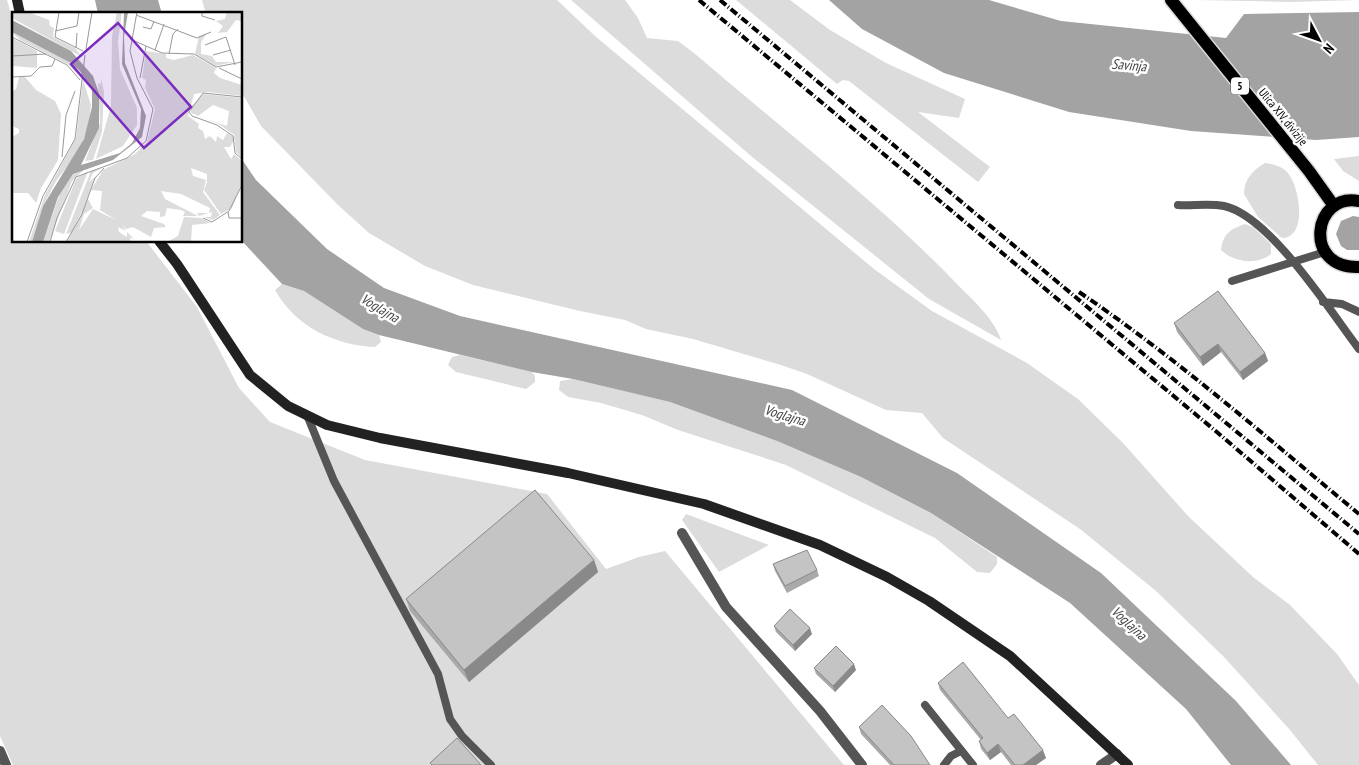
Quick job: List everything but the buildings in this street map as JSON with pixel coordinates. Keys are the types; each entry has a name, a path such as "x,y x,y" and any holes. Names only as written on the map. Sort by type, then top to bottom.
{"main road":[{"name":"Ulica XIV. divizije","path":"1171,0 1309,171 1334,206"},
{"path":"1359,201 1344,202 1334,206 1322,223 1320,233 1325,252 1340,265 1359,267"}],"street":[{"path":"160,242 178,264 250,375 288,406 327,425 380,438 568,473 704,504 820,545 887,577 929,601 1010,656 1128,765"},
{"path":"682,533 726,606 820,711 862,765"},
{"path":"0,751 6,765"},
{"path":"1101,765 1117,754"}],"lane":[{"path":"1178,205 1224,206 1253,220 1294,263 1359,349"},
{"path":"1232,281 1325,252"},
{"path":"1324,302 1342,304 1359,312"},
{"path":"307,415 334,481 438,674 450,719 462,736 491,765"},
{"path":"924,705 973,765"},
{"path":"944,765 951,756 961,752"}],"shaded area":[{"path":"0,0 7,0 12,17 12,242 147,242 197,307 239,388 270,422 365,460 547,494 606,569 639,557 665,551 844,765 13,765 0,736"},
{"path":"202,0 557,0 595,36 874,269 932,311 1027,363 1078,399 1123,443 1188,516 1253,577 1290,605 1337,654 1359,685 1359,765 1318,765 1290,730 1224,657 1156,591 1080,529 943,438 922,413 886,410 807,374 693,339 646,329 625,320 473,285 425,266 369,233 338,205 261,126 242,93 242,12 205,12"},
{"path":"571,0 625,0 638,18 647,38 678,41 694,53 894,223 976,303 994,325 1001,340 929,299 751,156"},
{"path":"736,0 790,0 830,30 886,63 965,99 959,118 918,112 990,167 978,182 849,81 843,80 837,84"},
{"path":"1197,0 1359,0 1290,2"},
{"path":"1359,156 1359,181 1343,171 1334,159"},
{"path":"1265,163 1282,168 1287,172 1295,187 1298,198 1299,220 1296,229 1290,235 1282,238 1258,217 1244,194 1247,179"},
{"path":"1245,224 1253,227 1271,244 1271,254 1266,258 1253,261 1239,260 1232,258 1221,250 1223,240 1228,233"},
{"path":"282,284 304,291 363,329 379,335 381,342 375,347 360,345 331,338 318,332 305,324 284,303 275,290"},
{"path":"460,355 532,372 535,376 535,382 526,389 456,372 448,365 452,357"},
{"path":"573,379 670,402 777,441 861,477 931,513 997,557 997,564 990,573 977,572 935,538 786,465 678,430 642,415 601,403 568,397 559,390 560,381"},
{"path":"686,514 769,545 719,572 682,520"}],"water":[{"path":"95,0 158,0 161,12 98,12"},
{"name":"Savinja","path":"829,0 989,0 1061,21 1226,38 1244,14 1359,12 1359,137 1316,140 1191,131 1069,112 944,73 862,29"},
{"name":"Voglajna","path":"242,159 256,180 327,249 384,288 460,316 792,390 957,473 1101,573 1236,701 1291,765 1231,765 1186,709 1070,603 931,513 861,477 777,441 670,402 573,379 532,372 379,335 363,329 304,291 282,284 242,241"},
{"path":"1353,216 1359,217 1359,250 1347,250 1341,246 1336,234 1341,221"}],"railway":[{"path":"699,0 1218,433 1359,554"},
{"path":"720,0 1359,534"},
{"path":"1079,292 1152,344 1359,514"}]}
